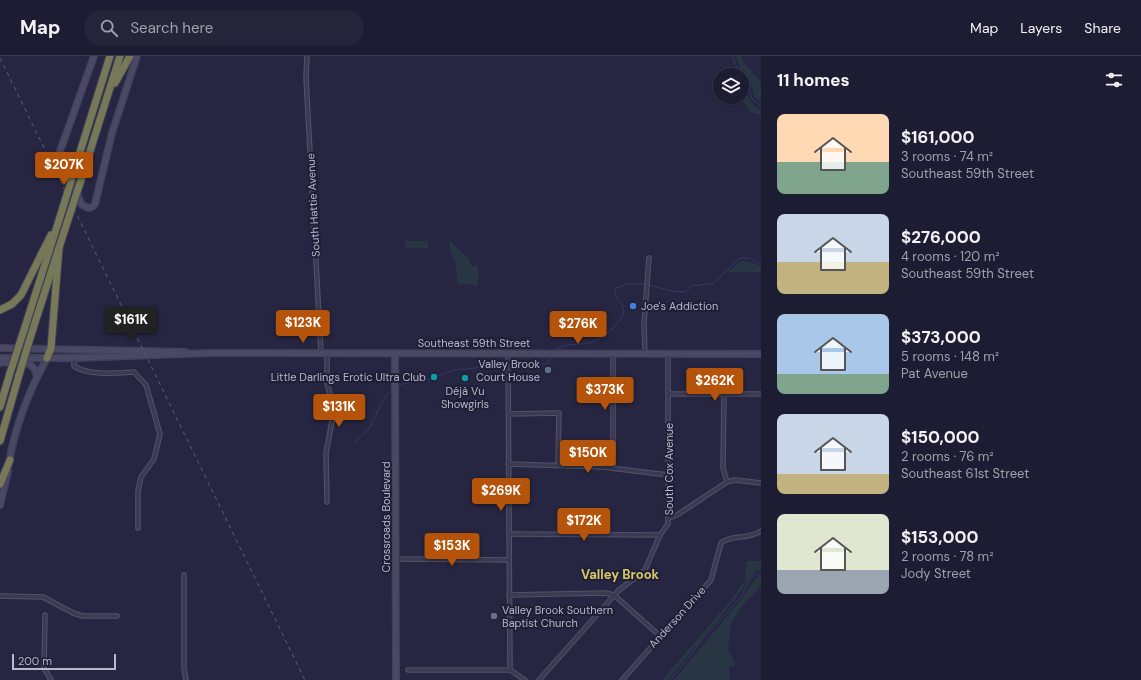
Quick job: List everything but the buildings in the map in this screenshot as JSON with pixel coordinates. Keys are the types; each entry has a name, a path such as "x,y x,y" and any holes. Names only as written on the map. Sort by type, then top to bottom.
{"highway":[{"path":"101,87 105,56"},
{"path":"0,406 110,56"},
{"path":"0,441 32,332 120,56"},
{"path":"108,95 130,56"},
{"path":"0,310 12,304 21,295 60,217"},
{"path":"47,358 50,348 59,248"},
{"path":"0,484 10,460"}],"main road":[{"path":"94,56 59,154 82,205 88,208 95,204 114,126 137,56"},
{"name":"Southeast 59th Street","path":"0,348 160,350 210,353"},
{"name":"Southeast 59th Street","path":"0,358 74,358 210,353 761,354"},
{"name":"Crossroads Boulevard","path":"395,353 396,680"},
{"path":"0,505 23,410 47,358"},
{"path":"0,363 27,363 34,367 37,377"}],"street":[{"name":"South Hattie Avenue","path":"308,56 306,78 324,353 327,383 332,402 332,421 326,453 327,502"},
{"path":"645,354 644,323 649,258"},
{"path":"508,353 508,560 510,670"},
{"path":"613,354 613,468"},
{"name":"South Cox Avenue","path":"539,680 614,595 625,584 646,570 660,535 668,524 668,354"},
{"path":"74,358 74,366 78,370 111,373 134,372 146,385 160,434 154,459 141,477 138,491 138,528"},
{"path":"669,394 761,394"},
{"path":"724,394 724,468 727,482"},
{"path":"509,414 559,413 558,465"},
{"path":"508,464 613,468 668,474"},
{"path":"669,518 683,511 727,482 735,480 761,482"},
{"name":"Anderson Drive","path":"622,680 711,580 721,543 726,539 748,537 761,531"},
{"path":"508,534 660,535"},
{"path":"396,559 508,560"},
{"path":"184,575 184,668 186,680"},
{"path":"509,595 605,593 614,595 660,636"},
{"path":"0,596 43,596 73,613 83,616 117,616"},
{"path":"45,615 44,668 51,680"},
{"path":"408,670 510,670 524,680"}],"shaded area":[{"path":"736,56 741,56 749,68 740,68"},
{"path":"749,68 761,83 761,102 754,97 753,90 749,85"},
{"path":"749,97 754,106 761,110 761,115 750,112 745,104 749,104"},
{"path":"449,240 468,258 472,266 478,266 478,286 457,283 456,264 450,251"},
{"path":"405,241 428,241 428,248 405,248"},
{"path":"741,261 747,261 761,266 761,272 728,272"},
{"path":"747,561 761,561 761,570 756,571 727,609 668,680 662,680 732,599 745,580"},
{"path":"759,574 761,574 761,586 744,603 731,623 728,650 736,665 729,667 730,680 674,680 738,603"}],"waterway":[{"path":"732,56 737,68"},
{"path":"749,88 752,99 761,106"},
{"path":"648,285 672,291 685,292 692,286 714,283 740,258 750,258 761,264"},
{"path":"554,351 563,346 590,343 603,336 614,327 622,317 624,311 615,294 616,288 628,284 645,284"},
{"path":"510,365 543,364 548,363 551,357"},
{"path":"397,385 429,379 454,370 507,365"},
{"path":"355,442 369,429 383,400 393,388"},
{"path":"670,680 703,639 741,597 750,580 761,572"}],"railway":[{"path":"0,58 305,680"}],"place":[{"name":"Joe's Addiction","path":"633,306"},
{"name":"Valley Brook Court House","path":"548,370"},
{"name":"Little Darlings Erotic Ultra Club","path":"434,377"},
{"name":"Déjà Vu Showgirls","path":"465,378"},
{"name":"Valley Brook Southern Baptist Church","path":"494,616"}],"district":[{"name":"Valley Brook","path":"620,574"}]}
